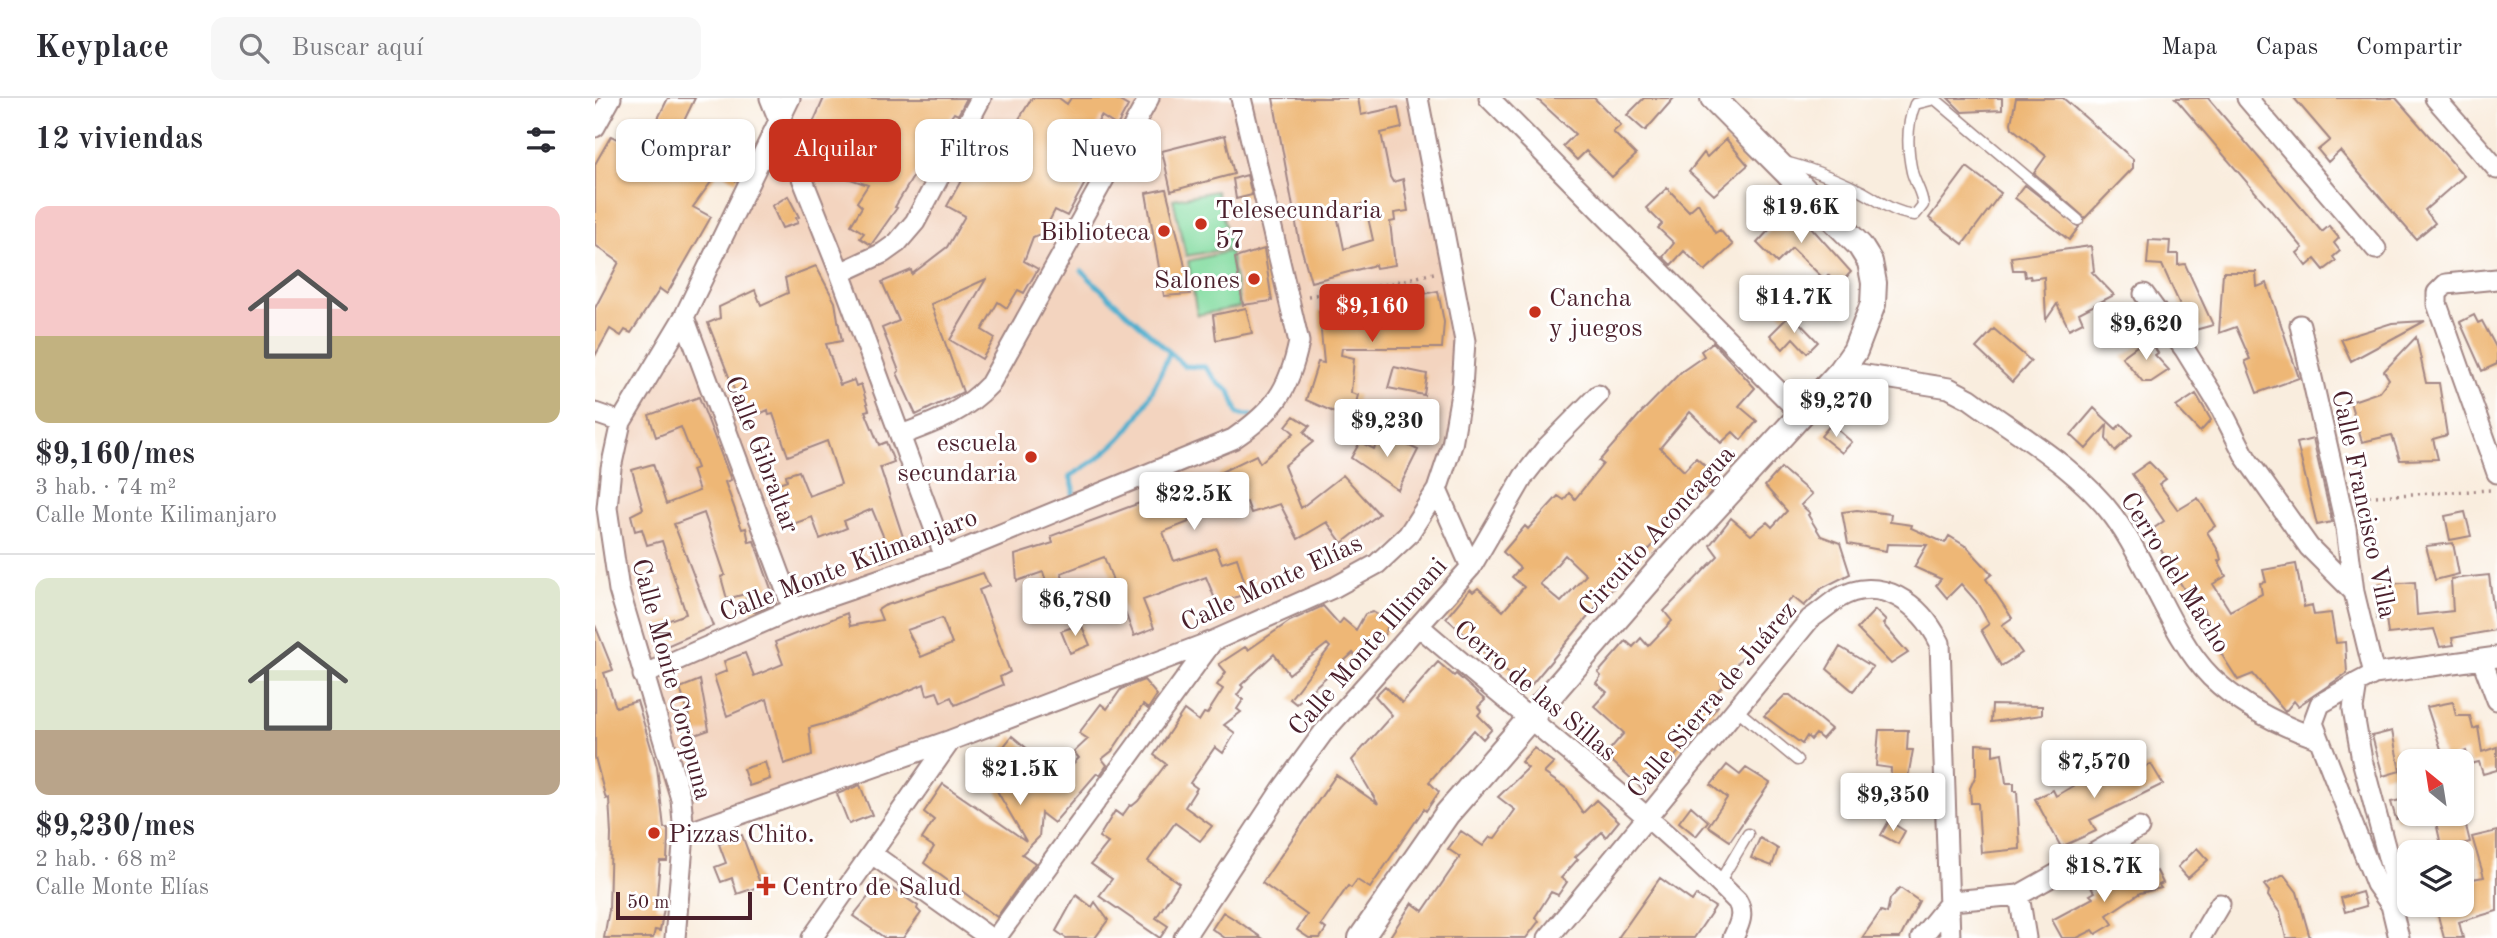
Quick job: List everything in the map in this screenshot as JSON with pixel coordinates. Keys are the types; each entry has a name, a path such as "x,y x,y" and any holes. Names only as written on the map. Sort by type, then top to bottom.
{"street":[{"path":"595,127 611,98"},
{"path":"770,98 780,117 840,273 945,556"},
{"name":"Calle Monte Coropuna","path":"675,938 684,834 681,799 619,590 607,508 611,468 621,422 684,317 790,98"},
{"path":"840,273 883,253 897,243 915,222 981,98"},
{"path":"901,435 951,417 972,403 990,384 1149,98"},
{"name":"Calle Monte Kilimanjaro","path":"643,675 793,609 945,556 1233,439 1260,421 1281,396 1293,373 1299,342 1241,98"},
{"name":"Calle Monte Elías","path":"684,834 951,740 1213,641 1311,598 1377,564 1408,535 1437,490 1452,445 1465,341 1418,98"},
{"path":"1489,98 1800,413"},
{"name":"Circuito Aconcagua","path":"1361,938 1447,814 1670,557 1841,371 1854,351 1873,304 1874,283 1870,262 1860,246 1713,98"},
{"path":"2247,98 2376,249"},
{"path":"2435,98 2497,169"},
{"path":"2497,279 2446,284 2437,293 2437,304 2497,473"},
{"path":"2144,294 2192,361 2246,457 2309,547 2354,592"},
{"name":"Calle Gibraltar","path":"684,317 793,609"},
{"name":"Calle Francisco Villa","path":"2299,325 2339,497 2366,679 2353,709 2362,760 2394,880 2391,905 2399,938"},
{"name":"Cerro del Macho","path":"1841,371 1949,388 1970,399 2088,486 2115,517 2186,642 2210,676 2247,705 2289,728 2317,738"},
{"name":"Calle Monte Illimani","path":"1184,938 1282,789 1323,733 1471,567 1524,476 1546,448 1598,395"},
{"path":"595,413 621,422"},
{"path":"1437,490 1471,567"},
{"name":"Calle Sierra de Juárez","path":"1548,938 1810,620 1839,598 1866,591 1892,594 1909,601 1929,620 1940,643 1951,901 1950,938"},
{"name":"Cerro de las Sillas","path":"1420,626 1529,721 1646,816 1719,883 1742,908 1733,938"},
{"path":"996,938 1213,641"},
{"path":"2366,679 2490,658 2497,700"},
{"name":"Calle Francisco Villa","path":"2366,679 2319,704 2313,723 2376,884 2391,905"},
{"path":"812,938 951,740"},
{"path":"1921,938 1951,901 2019,895 2139,828"},
{"path":"872,854 990,938"},
{"path":"2019,895 2025,938"},
{"path":"2200,938 2220,904"}],"lane":[{"path":"1774,159 1829,177 1899,214 1915,215 1923,205 1922,194 1912,173 1907,123 1915,104 1935,99 2078,220"},
{"path":"1736,709 1797,760"},
{"path":"1719,883 1748,834"}],"path":[{"path":"1288,299 1370,288 1453,268"},
{"path":"2339,497 2497,489"}],"shaded area":[{"name":"escuela secundaria","path":"790,98 1418,98 1465,341 1452,445 1408,535 1335,587 684,834 613,557 615,446 748,182 755,182 755,168 769,140 769,182 901,182 901,119 779,119"}],"green space":[{"name":"Telesecundaria 57","path":"1216,191 1231,248 1186,256 1173,199"},
{"name":"Telesecundaria 57","path":"1230,251 1240,307 1197,315 1188,261"}],"building":[{"path":"668,98 695,98 685,119 658,119"},
{"path":"824,98 967,98 958,115 954,113 950,119 915,119 915,174 895,207 897,208 871,245 860,238 864,233 851,225 862,207 857,202 868,185 859,182 901,182 901,119 815,119"},
{"path":"1032,98 1059,98 1067,104 1071,98 1114,98 1128,106 1121,119 1106,119 1101,116 1100,119 1047,119 1047,182 1085,183 1067,216 1055,210 1043,233 1033,237 1024,261 1038,269 1024,293 1018,290 1007,308 998,302 982,330 995,338 982,359 950,340 986,279 931,304 963,392 916,415 897,373 899,371 882,328 899,321 882,282 911,270 912,274 947,247 965,216 947,206 960,182 1033,182 1033,119 1019,119"},
{"path":"1273,98 1358,98 1361,115 1398,107 1402,128 1381,133 1390,177 1393,182 1403,179 1408,211 1394,213 1395,221 1390,222 1395,265 1376,268 1375,265 1311,282 1299,240","holes":["1365,204 1373,240 1344,249 1336,210"]},
{"path":"1536,98 1594,98 1621,125 1613,132 1636,155 1612,177 1586,151 1577,160 1563,146 1575,134"},
{"path":"1644,98 1674,98 1645,131 1627,115"},
{"path":"1948,98 2002,98 2002,110 1962,112"},
{"path":"2016,98 2063,98 2133,159 2133,168 2085,218 2034,173 2046,156 2012,128"},
{"path":"2175,98 2208,98 2322,232 2329,226 2339,238 2334,243 2340,251 2333,257 2336,261 2324,270 2315,259 2307,266 2297,253 2303,248"},
{"path":"2294,98 2396,98 2464,176 2425,210 2435,223 2416,239 2340,151 2328,162 2318,150 2330,140"},
{"path":"1225,135 1234,174 1171,191 1162,151"},
{"path":"611,136 616,138 616,182 711,182 693,207 711,217 667,294 660,289 631,333 625,330 621,336 610,329 595,356 595,308 619,262 595,245 595,164"},
{"path":"1726,139 1748,165 1714,195 1689,172 1704,153 1707,157"},
{"path":"1967,167 2001,193 1963,244 1929,218"},
{"path":"1247,175 1252,195 1236,199 1233,179"},
{"path":"2025,185 2079,227 2069,240 2015,198"},
{"path":"1667,188 1689,211 1698,203 1715,233 1720,230 1733,245 1705,271 1684,251 1671,265 1663,257 1674,243 1658,228 1662,224 1646,208"},
{"path":"1166,189 1190,294 1164,296 1146,193"},
{"path":"788,196 799,217 796,218 798,223 782,228 772,206"},
{"path":"1774,205 1793,223 1802,217 1851,272 1838,286 1828,275 1824,279 1792,248 1777,263 1757,243 1770,229 1760,219"},
{"path":"2149,240 2170,241 2169,254 2178,254 2178,265 2185,264 2213,325 2195,330 2192,319 2184,318 2177,309 2181,307 2162,265 2147,264"},
{"path":"2091,246 2092,272 2114,295 2079,313 2083,322 2069,329 2057,304 2046,320 2044,277 2031,279 2030,276 2025,277 2024,270 2013,270 2011,257"},
{"name":"Salones","path":"1264,249 1272,301 1243,305 1235,258"},
{"path":"816,266 835,302 842,341 826,344 840,385 854,380 856,386 861,384 869,410 865,411 879,445 886,442 894,462 880,467 905,543 894,547 897,555 881,562 874,542 884,538 872,509 844,521 847,528 820,539 812,517 785,527 771,486 787,480 786,475 799,471 809,496 841,484 827,441 788,456 773,414 769,415 768,410 746,420 708,323 720,318 719,307 755,290 761,305 788,293 785,278"},
{"path":"2223,272 2256,272 2257,287 2267,283 2299,378 2257,393 2245,361 2250,359 2236,327 2219,333"},
{"path":"1396,291 1398,299 1438,291 1444,322 1442,348 1342,348 1341,355 1354,358 1351,393 1358,395 1352,420 1306,400 1318,362 1324,363 1319,311 1336,310 1337,323 1385,323 1379,295"},
{"path":"1783,292 1797,306 1786,319 1770,304"},
{"name":"Salones","path":"1246,308 1252,333 1216,340 1213,315"},
{"path":"1791,314 1818,342 1807,353 1793,338 1783,349 1770,335"},
{"path":"2474,315 2478,323 2482,321 2497,349 2497,364 2482,371 2460,322"},
{"path":"2425,321 2351,361 2341,339 2392,323"},
{"path":"1994,329 2031,361 2012,382 1976,348"},
{"path":"2416,337 2426,383 2439,383 2447,435 2433,439 2438,459 2400,460 2392,435 2362,442 2350,402 2379,392 2389,379 2384,371"},
{"path":"2148,338 2158,353 2155,355 2169,370 2151,382 2143,382 2122,357"},
{"path":"1713,342 1755,388 1739,406 1757,421 1741,440 1733,432 1721,443 1690,412 1660,448 1684,471 1696,458 1715,475 1701,492 1694,486 1661,519 1666,525 1654,539 1657,541 1602,600 1527,690 1446,618 1470,589 1473,592 1478,588 1503,611 1524,587 1512,577 1520,568 1503,552 1525,526 1528,529 1558,496 1564,500 1569,493 1575,499 1603,464 1599,461 1681,372 1704,356 1701,351","holes":["1565,555 1586,575 1561,602 1540,584"]},
{"path":"1394,367 1427,374 1424,395 1388,388"},
{"path":"2196,394 2211,420 2200,432 2176,407"},
{"path":"699,397 731,480 725,482 742,529 746,528 749,542 754,541 776,603 756,612 751,611 745,594 727,599 721,577 725,575 704,513 674,524 713,626 662,648 653,626 686,614 662,541 647,545 642,529 635,531 631,515 643,509 632,470 653,464 666,504 699,491 692,470 697,468 681,427 656,437 649,415"},
{"path":"2094,408 2116,429 2121,424 2132,435 2115,451 2106,439 2107,425 2086,449 2071,435"},
{"path":"1294,416 1310,426 1304,432 1313,442 1284,466 1301,508 1343,475 1379,514 1342,543 1327,522 1298,539 1280,504 1251,513 1247,502 1188,519 1189,522 1163,532 1174,561 1216,548 1222,563 1237,558 1248,593 1217,604 1206,577 1143,600 1154,628 1134,636 1104,557 1061,573 1064,581 1048,587 1043,572 1017,581 1015,555 1053,543 1051,536 1126,508 1151,499 1153,504 1215,482 1214,478 1220,475 1219,473 1256,455 1260,463 1294,433 1286,426"},
{"path":"1831,424 1852,442 1842,453 1821,436"},
{"path":"1381,433 1418,450 1398,490 1351,458 1360,442 1374,449"},
{"path":"2313,439 2332,522 2317,525 2297,443"},
{"path":"2149,462 2166,479 2159,484 2178,510 2198,498 2215,526 2207,532 2219,552 2221,560 2218,561 2226,576 2213,584 2230,611 2262,594 2260,583 2266,582 2263,570 2296,564 2304,607 2312,605 2314,615 2331,613 2336,643 2345,642 2347,673 2298,706 2294,701 2285,712 2253,674 2238,680 2213,641 2218,638 2203,609 2199,611 2192,603 2150,531 2164,521 2132,474"},
{"path":"1781,468 1812,494 1801,505 1810,513 1808,515 1821,536 1840,543 1850,574 1822,588 1804,606 1793,597 1760,631 1751,649 1721,680 1722,686 1711,699 1718,706 1645,791 1605,755 1624,733 1594,706 1607,692 1596,683 1601,676 1598,673 1626,641 1633,647 1641,638 1648,646 1672,621 1664,611 1718,556 1710,545 1731,518 1751,535 1767,522 1772,527 1787,511 1765,486"},
{"path":"1857,510 1891,514 1890,522 1912,525 1911,528 1945,543 1949,536 1967,547 1992,574 1986,579 2012,618 2002,625 2022,653 2001,666 1981,630 1989,624 1976,601 1961,584 1947,598 1936,585 1941,579 1914,567 1927,545 1887,544 1886,551 1848,544 1842,512"},
{"path":"2465,512 2471,536 2450,540 2445,516"},
{"path":"2453,543 2459,574 2435,580 2426,546"},
{"path":"983,573 989,586 979,590 1010,672 1000,677 1003,685 955,705 951,697 941,702 937,692 927,695 924,684 838,720 809,728 812,755 784,764 767,699 727,716 714,676 727,671 724,661 745,653 754,676 783,664 775,642 847,613 850,626 882,620 878,610","holes":["942,618 952,644 921,657 907,630"]},
{"path":"2489,575 2496,630 2452,638 2454,645 2440,647 2434,629 2388,634 2386,618 2377,619 2376,585 2415,582 2417,615 2453,611 2451,579"},
{"path":"1086,595 1094,614 1080,619 1072,599"},
{"path":"1323,606 1339,624 1343,619 1356,630 1365,614 1373,612 1389,622 1385,634 1360,660 1353,653 1296,704 1290,699 1330,647 1327,644 1289,674 1274,654 1241,685 1243,687 1237,695 1243,700 1237,709 1241,712 1224,725 1235,733 1223,753 1215,747 1190,783 1197,788 1185,807 1212,826 1200,841 1175,823 1148,861 1179,883 1156,918 1168,926 1160,938 1099,896 1112,879 1091,864 1108,843 1099,837 1115,811 1122,816 1130,805 1138,801 1166,764 1154,755 1184,710 1199,721 1204,713 1207,714 1223,689 1217,685 1226,672 1219,664 1245,647 1248,650 1290,621"},
{"path":"1875,610 1886,621 1883,624 1908,653 1891,664 1857,629"},
{"path":"1081,624 1090,645 1070,653 1061,631"},
{"path":"595,625 613,670 604,673 616,707 637,701 657,767 664,828 668,828 668,837 667,861 660,861 656,907 664,908 660,931 655,930 653,938 604,938 609,910 611,834 609,798 606,799 595,757"},
{"path":"1840,647 1873,667 1853,691 1827,669"},
{"path":"1438,662 1485,700 1478,707 1481,711 1478,715 1492,729 1483,739 1474,730 1429,782 1439,792 1426,811 1424,809 1370,888 1357,880 1351,888 1348,886 1321,925 1326,929 1320,938 1309,938 1297,930 1307,915 1262,883 1336,775 1378,804 1352,760 1392,715 1375,696 1385,686 1402,703"},
{"path":"700,680 709,730 695,735 680,688"},
{"path":"1144,680 1157,695 1148,709 1143,705 1112,751 1102,759 1107,765 1100,775 1097,773 1054,823 1041,813 1039,837 1022,854 1035,863 997,917 924,863 934,847 922,839 934,820 924,812 943,784 1026,841 989,777 983,773 1012,736 1060,776 1079,758 1074,752 1088,739 1079,733 1101,704 1107,709 1121,689"},
{"path":"1785,695 1790,695 1831,729 1822,739 1816,734 1811,740 1807,736 1802,744 1764,716"},
{"path":"2453,702 2456,716 2470,716 2473,729 2478,727 2482,752 2497,747 2497,770 2483,774 2479,762 2475,763 2475,749 2441,749 2427,707"},
{"path":"1992,705 2042,706 2042,715 1991,722"},
{"path":"1879,730 1908,730 1907,750 1913,750 1908,777 1917,777 1917,792 1890,791 1891,768 1876,766"},
{"path":"2392,731 2397,772 2383,776 2372,736"},
{"path":"1976,744 1993,745 1993,755 2002,753 2006,783 2014,783 2014,791 2017,791 2020,849 1981,853 1978,803 1971,803 1970,788 1976,775"},
{"path":"1534,748 1554,763 1544,773 1567,789 1583,813 1596,800 1619,821 1606,837 1602,832 1575,857 1578,859 1561,878 1567,882 1558,895 1551,892 1535,917 1539,921 1526,938 1389,938 1412,903 1423,911 1460,857 1448,849 1461,831 1483,846 1490,837 1495,838 1515,810 1498,797 1528,768 1521,762"},
{"path":"765,762 770,779 749,786 743,769"},
{"path":"2111,764 2114,770 2130,766 2135,771 2151,764 2163,784 2090,820 2096,831 2061,847 2035,799 2053,790 2056,796"},
{"path":"1727,765 1740,775 1746,768 1770,783 1730,841 1708,826 1727,798 1711,785"},
{"path":"860,785 872,815 849,824 837,794"},
{"path":"2397,801 2397,819 2396,819 2391,802"},
{"path":"1691,806 1708,821 1696,836 1679,822"},
{"path":"1889,821 1905,831 1898,844 1881,835"},
{"path":"2437,826 2466,826 2470,840 2440,840"},
{"path":"2497,831 2497,911 2459,922 2463,938 2444,938 2438,917 2474,917 2474,879 2484,877 2472,837"},
{"path":"742,835 761,886 737,894 732,878 721,882 715,867 726,863 719,844"},
{"path":"1760,838 1778,849 1772,866 1751,858"},
{"path":"2197,848 2208,860 2188,878 2178,867"},
{"path":"2131,868 2137,880 2157,871 2163,883 2159,885 2161,888 2140,893 2107,915 2113,924 2096,934 2093,930 2077,938 2062,938 2052,920 2093,898 2090,895 2095,892 2091,887"},
{"path":"2284,875 2297,892 2310,938 2286,938 2280,913 2268,896 2269,891 2264,885"},
{"path":"1660,878 1692,901 1696,895 1715,907 1694,938 1618,938"},
{"path":"881,881 918,906 917,909 921,913 903,938 885,938 853,916"},
{"path":"1900,888 1919,901 1900,938 1862,938 1881,911 1887,913 1890,899"},
{"path":"2362,892 2366,906 2345,912 2341,898"},
{"path":"1076,895 1092,907 1095,902 1108,920 1095,938 1066,938 1056,931"},
{"path":"1223,912 1262,938 1225,938 1212,929"}],"waterway":[{"path":"1082,271 1184,366 1205,367 1219,384 1230,391 1238,414 1251,415"},
{"path":"1072,497 1074,488 1070,476 1090,464 1121,438 1152,392 1170,352"}],"place":[{"name":"Telesecundaria 57","path":"1201,224"},
{"name":"Biblioteca","path":"1164,231"},
{"name":"Salones","path":"1254,279"},
{"name":"Cancha y juegos","path":"1535,312"},
{"name":"escuela secundaria","path":"1031,457"},
{"name":"Pizzas Chito.","path":"654,833"},
{"name":"Centro de Salud","path":"766,886"}]}
